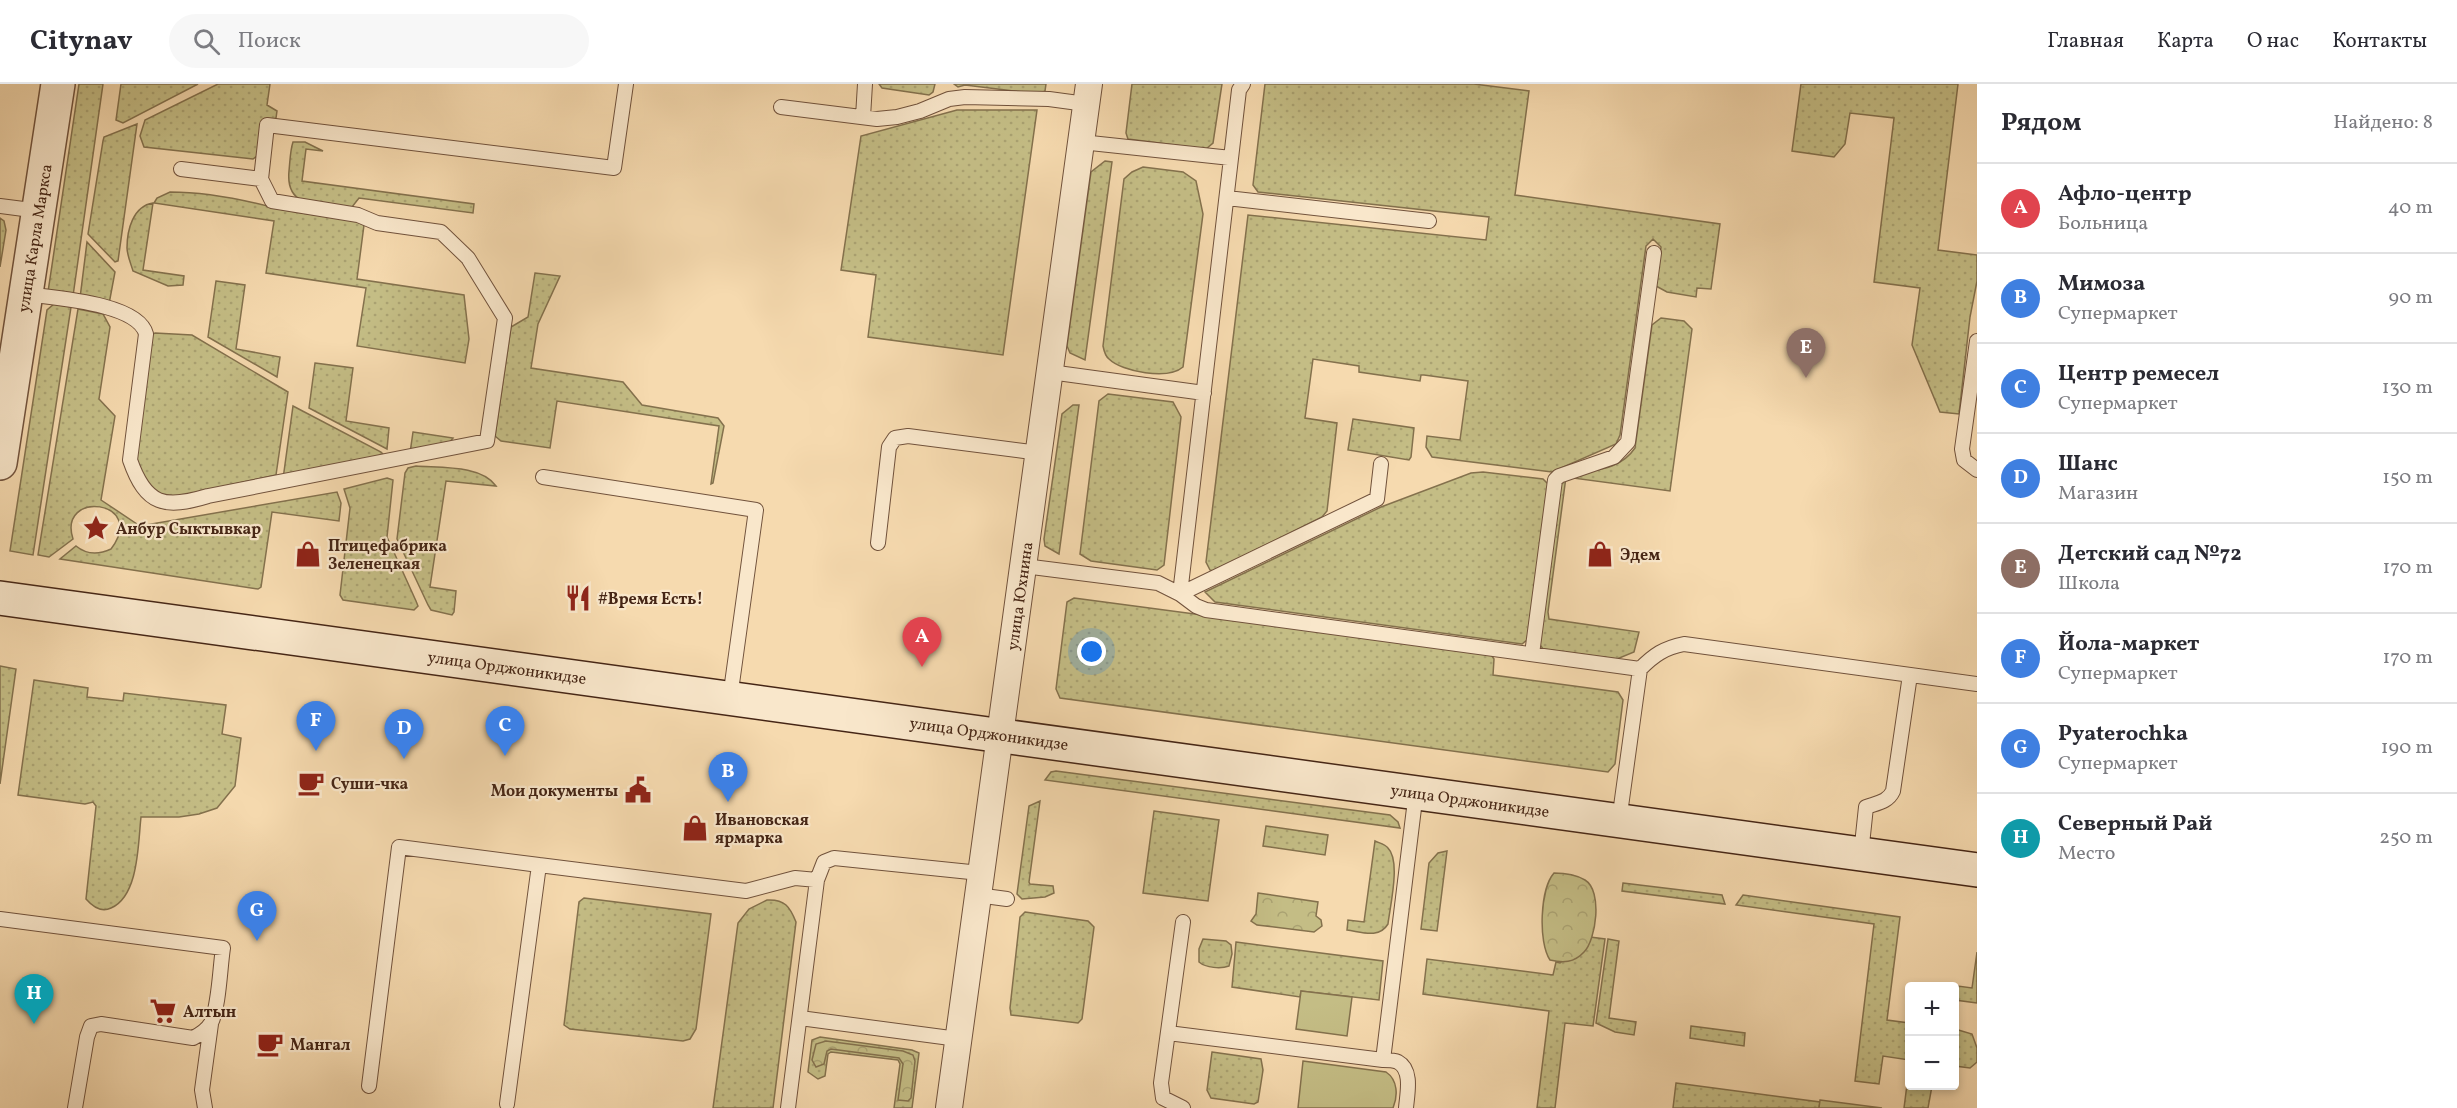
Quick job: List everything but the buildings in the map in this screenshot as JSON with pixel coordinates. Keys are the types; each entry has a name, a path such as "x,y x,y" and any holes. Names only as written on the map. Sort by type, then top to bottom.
{"main road":[{"name":"улица Карла Маркса","path":"0,463 58,84"},
{"name":"улица Орджоникидзе","path":"0,598 1977,870"}],"street":[{"name":"улица Юхнина","path":"949,1108 1088,94"}],"lane":[{"path":"26,294 112,308 135,319 144,327 146,334 130,460 137,479 155,499 182,504 208,496 487,441 506,318 468,258 441,232 377,224 358,214 272,201 261,179 267,125 614,168 626,84"},
{"path":"863,117 865,84"},
{"path":"949,99 951,84"},
{"path":"1180,594 1239,90 1243,84"},
{"path":"781,106 877,119 897,117 920,111 949,99 965,97 1049,99 1088,94"},
{"path":"1081,142 1231,158"},
{"path":"182,170 261,179"},
{"path":"1227,198 1429,220"},
{"path":"0,206 39,211"},
{"path":"1532,654 1555,480 1559,476 1614,457 1628,442 1654,253"},
{"path":"1977,341 1962,449 1964,460 1977,470"},
{"path":"1050,372 1204,393"},
{"path":"878,543 889,447 895,438 908,436 1039,453"},
{"path":"1180,594 1377,499 1381,464"},
{"path":"543,477 756,510 730,698"},
{"path":"1024,566 1158,583 1206,610 1640,669"},
{"path":"1619,821 1640,669 1655,654 1670,646 1684,644 1977,684"},
{"path":"1860,854 1866,807 1890,797 1893,791 1910,675"},
{"path":"1383,1060 1416,792"},
{"path":"369,1086 399,847 746,891 795,878 817,880"},
{"path":"788,1108 817,880 824,862 834,858 979,884 1007,899"},
{"path":"507,1104 538,865"},
{"path":"0,919 223,948 202,1090 205,1108"},
{"path":"1183,922 1161,1083 1163,1098 1183,1108"},
{"path":"800,1018 958,1039"},
{"path":"75,1108 87,1037 91,1026 101,1024 193,1038 205,1031 212,1022"},
{"path":"1168,1033 1398,1061 1406,1070 1408,1081 1406,1108"}],"green space":[{"path":"79,84 103,84 73,296 48,292"},
{"path":"121,84 198,84 123,123 116,120"},
{"path":"218,84 270,84 267,105 277,111 276,118 264,124 257,156 253,159 144,147 140,136 145,120"},
{"path":"879,84 935,84 933,92 929,95 882,88"},
{"path":"954,84 1046,84 1045,91 1039,94 965,85 958,87"},
{"path":"1132,84 1222,84 1213,143 1206,149 1128,139 1126,133"},
{"path":"1265,84 1474,84 1529,91 1515,195 1720,224 1711,289 1697,288 1696,297 1667,292 1656,286 1661,247 1653,239 1646,246 1620,435 1616,444 1552,472 1432,457 1426,447 1427,436 1460,440 1468,381 1421,375 1420,381 1359,372 1359,366 1313,359 1305,418 1337,423 1327,511 1322,517 1213,571 1210,570 1206,562 1248,215 1486,240 1489,217 1258,192 1253,185"},
{"path":"1801,84 1958,84 1938,250 1977,255 1977,281 1970,317 1959,414 1940,412 1912,345 1920,288 1874,282 1894,118 1850,113 1845,144 1834,157 1792,151"},
{"path":"957,110 1037,110 1003,355 868,337 876,275 841,270 861,136"},
{"path":"137,124 118,261 115,262 88,234 104,137"},
{"path":"293,142 305,142 323,151 306,149 302,181 474,204 473,213 359,198 352,207 308,203 293,193 289,184"},
{"path":"1105,161 1112,162 1085,360 1070,353 1067,346 1091,172"},
{"path":"1143,167 1183,172 1196,181 1203,214 1183,367 1176,371 1156,374 1134,371 1115,364 1108,358 1103,346 1124,179"},
{"path":"170,192 223,197 295,212 354,220 364,225 357,279 464,295 469,339 465,363 357,346 366,288 266,273 274,221 154,203 157,198"},
{"path":"153,203 143,270 184,276 183,285 168,286 133,271 127,251 132,220 140,209"},
{"path":"0,218 4,221 6,230 0,267"},
{"path":"87,242 115,272 109,304 80,298"},
{"path":"535,273 560,276 538,324 531,368 623,382 642,405 718,418 724,426 713,483 711,484 719,426 557,401 550,448 501,441 495,436 511,327 528,317"},
{"path":"216,281 245,285 236,349 280,357 277,377 208,337"},
{"path":"54,304 71,307 33,555 10,551 47,310"},
{"path":"78,309 103,314 110,327 99,399 115,416 101,500 140,526 337,492 341,503 339,521 272,512 261,587 258,589 60,559 76,546 93,553 111,549 119,532 118,520 111,511 100,507 88,507 77,513 72,523 73,539 49,557 38,555"},
{"path":"1661,318 1684,321 1692,329 1670,491 1566,477 1548,612 1549,619 1639,632 1634,652 1617,659 1543,649 1536,634 1558,479 1618,463 1635,448 1652,325"},
{"path":"155,333 192,335 288,392 276,475 170,498 152,488 136,458 152,335"},
{"path":"315,363 353,368 346,421 389,428 387,449 309,408"},
{"path":"1108,394 1173,402 1181,417 1164,565 1157,570 1091,561 1080,554 1099,401"},
{"path":"1073,405 1079,405 1059,554 1045,546 1044,539 1062,414"},
{"path":"293,406 381,452 384,455 283,479"},
{"path":"1353,419 1414,428 1409,460 1348,450"},
{"path":"413,432 453,438 450,442 410,453"},
{"path":"416,466 471,471 481,474 496,486 446,481 430,587 456,591 452,615 431,610 397,539 405,473 408,468"},
{"path":"1483,472 1543,479 1548,484 1527,640 1522,644 1215,602 1205,592 1381,507 1471,473"},
{"path":"387,478 393,480 387,537 418,606 414,610 343,600 340,595 350,508 344,489"},
{"path":"1074,598 1490,653 1494,659 1493,675 1618,692 1623,700 1615,764 1608,772 1060,698 1056,689 1067,602"},
{"path":"0,666 16,669 0,784"},
{"path":"34,680 88,688 87,697 123,701 124,693 226,705 222,734 241,738 235,786 217,808 179,817 141,817 138,854 132,881 120,902 111,908 104,910 97,908 86,899 96,806 93,802 85,804 18,795"},
{"path":"1051,772 1390,815 1398,822 1400,828 1045,780"},
{"path":"1040,801 1029,882 1030,884 1053,886 1054,893 1045,897 1022,899 1017,894 1029,806"},
{"path":"1154,811 1219,820 1208,901 1143,893"},
{"path":"1266,826 1328,835 1325,855 1263,846"},
{"path":"1375,841 1388,848 1394,863 1394,884 1388,924 1380,932 1375,933 1347,930 1348,920 1364,922"},
{"path":"1447,851 1437,931 1421,929 1429,863 1438,853"},
{"path":"1554,873 1570,874 1585,880 1591,886 1596,904 1594,927 1588,946 1576,958 1559,962 1550,960 1546,952 1542,929 1543,903 1549,881"},
{"path":"1623,883 1722,895 1725,904 1622,891"},
{"path":"1258,893 1318,902 1316,916 1321,920 1322,926 1314,932 1257,925 1251,921 1256,914"},
{"path":"1743,895 1900,917 1887,1020 1905,1022 1905,1059 1883,1056 1879,1084 1855,1081 1874,924 1736,905"},
{"path":"584,898 711,914 696,1029 690,1039 683,1041 570,1029 564,1025 579,902"},
{"path":"767,900 778,901 786,905 796,922 773,1108 713,1108 738,923 749,909"},
{"path":"1025,912 1088,921 1094,927 1082,1019 1078,1023 1011,1015 1020,917"},
{"path":"1590,937 1605,939 1593,1026 1565,1023 1555,1108 1537,1108 1549,1011 1423,994 1427,959 1553,975 1556,962 1560,963"},
{"path":"1203,939 1226,941 1231,945 1232,954 1229,966 1206,966 1199,962 1199,949"},
{"path":"1608,939 1619,941 1609,1018 1636,1022 1634,1035 1615,1032 1596,1023"},
{"path":"1236,942 1383,961 1379,1000 1301,991 1300,997 1232,987"},
{"path":"1977,952 1977,1003 1959,1001 1959,986 1972,988"},
{"path":"1301,991 1352,997 1347,1036 1296,1029"},
{"path":"1691,1026 1745,1033 1744,1046 1690,1038"},
{"path":"1959,1030 1972,1034 1977,1048 1977,1062 1970,1068 1959,1067"},
{"path":"820,1037 912,1050 919,1053 912,1108 894,1108 900,1064 898,1060 831,1052 828,1054 825,1076 818,1079 808,1072 812,1040"},
{"path":"826,1041 903,1051 913,1055 915,1061 911,1098 908,1101 898,1100 903,1064 899,1058 831,1049 827,1051 824,1064 816,1067 812,1060 816,1044"},
{"path":"1212,1052 1261,1059 1263,1070 1258,1102 1254,1104 1211,1098 1207,1090"},
{"path":"1303,1061 1386,1072 1393,1079 1396,1088 1393,1108 1298,1108"},
{"path":"1676,1083 1820,1102 1819,1108 1673,1108"},
{"path":"1906,1090 1931,1090 1928,1108 1904,1108"},
{"path":"1820,1100 1882,1108 1819,1108"}],"place":[{"name":"Детский сад №72","path":"1806,378"},
{"name":"Анбур Сыктывкар","path":"96,528"},
{"name":"Птицефабрика Зеленецкая","path":"308,554"},
{"name":"Эдем","path":"1600,554"},
{"name":"#Время Есть!","path":"578,598"},
{"name":"Афло-центр","path":"922,667"},
{"name":"Йола-маркет","path":"316,751"},
{"name":"Центр ремесел","path":"505,756"},
{"name":"Шанс","path":"404,759"},
{"name":"Суши-чка","path":"311,783"},
{"name":"Мои документы","path":"638,790"},
{"name":"Мимоза","path":"728,802"},
{"name":"Ивановская ярмарка","path":"695,828"},
{"name":"Pyaterochka","path":"257,941"},
{"name":"Алтын","path":"163,1011"},
{"name":"Северный Рай","path":"34,1024"},
{"name":"Мангал","path":"270,1044"}]}
